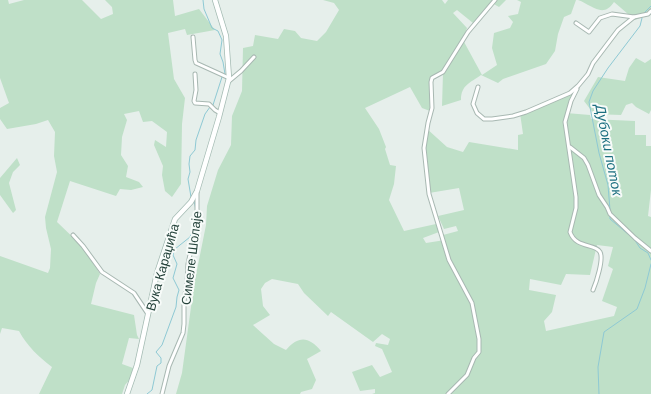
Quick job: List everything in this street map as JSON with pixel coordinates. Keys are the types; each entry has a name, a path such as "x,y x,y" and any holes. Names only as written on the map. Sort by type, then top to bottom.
{"street":[{"name":"Вука Караџића","path":"127,394 137,365 157,273 175,219 191,202 197,191 229,80 227,41 215,0"},
{"path":"448,394 467,375 474,358 479,352 480,339 472,303 449,260 429,194 425,160 425,139 432,108 432,78 443,72 468,32 495,0"},
{"path":"576,23 589,32 600,18 612,14 634,17 648,14 651,11"},
{"path":"478,87 473,104 478,113 484,119 513,116 570,93 588,74 593,63 618,30 634,17"},
{"path":"194,37 196,63 229,80 241,72 254,57"},
{"path":"195,74 195,103 209,104 220,113"},
{"path":"578,86 571,100 565,122 570,147 576,197 576,208 570,232 574,240 580,244 598,250 601,255 593,290"},
{"path":"570,147 584,158 599,195 610,214 651,251"},
{"name":"Симеле Шолаје","path":"162,394 169,366 183,333 184,301 188,264 198,222 197,191"},
{"path":"73,236 83,246 102,272 134,293 148,314"}],"green space":[{"path":"0,0 8,0 9,4 24,0 82,0 101,19 113,14 112,7 105,0 173,0 175,16 199,9 215,30 187,35 185,29 168,33 174,79 185,98 182,124 181,184 172,197 165,191 162,175 163,166 154,145 155,140 166,147 167,132 152,121 143,122 139,111 124,114 127,120 122,137 121,155 128,166 126,177 139,182 143,187 131,190 120,189 116,196 70,181 57,222 83,247 100,274 96,283 91,304 134,315 139,339 129,338 122,364 133,368 130,379 125,385 122,394 39,394 52,367 34,351 19,331 2,328 0,334 0,256 48,273 50,268 51,249 45,217 57,172 54,156 55,132 48,120 36,124 7,129 0,119 0,108 9,103 0,78"},
{"path":"323,0 442,0 445,4 448,0 506,0 499,7 492,3 473,23 457,10 453,13 467,28 463,40 482,75 497,65 492,48 494,33 510,28 513,22 508,16 518,14 521,2 517,0 576,0 571,14 564,17 558,34 555,51 546,64 503,79 498,83 481,75 464,88 461,95 461,100 442,106 443,73 433,75 430,83 430,111 422,108 410,87 365,108 379,129 386,147 385,149 390,165 396,166 394,184 389,200 404,231 436,224 439,232 423,238 426,243 445,240 443,235 458,231 456,226 444,229 438,216 464,210 459,188 429,193 423,148 426,128 447,147 463,152 469,142 518,150 518,135 523,134 520,113 555,99 569,91 572,95 566,113 590,115 591,119 635,121 635,135 646,135 646,146 651,146 651,190 648,216 651,217 651,394 372,394 375,393 375,389 360,391 352,372 372,365 380,377 392,372 382,349 375,346 376,343 388,345 390,339 382,334 373,342 331,312 328,316 304,293 298,284 272,279 265,283 261,289 263,306 270,315 253,325 274,344 286,350 295,342 300,340 308,341 317,346 321,351 307,359 316,380 312,389 301,392 300,394 176,394 182,373 194,285 206,225 207,206 218,170 231,145 232,116 242,91 243,48 253,46 255,35 278,39 284,29 295,31 301,38 317,41 326,32 339,10 334,3","holes":["597,245 613,247 608,266 613,269 602,301 617,307 614,316 546,331 544,321 552,312 556,295 529,290 530,279 561,285 566,274 590,275"]},
{"path":"578,0 651,0 651,13 635,20 614,2 606,10 601,10"},
{"path":"636,58 645,63 651,59 651,110 649,114 632,103 626,105 621,115 594,114 584,101 598,77 625,81 629,68"},
{"path":"17,158 20,165 13,172 9,183 16,210 13,213 0,195 0,178"}],"waterway":[{"path":"203,0 204,9 212,28 218,31 222,40 220,54 225,74"},
{"name":"Дубоки поток","path":"644,13 651,6"},
{"name":"Дубоки поток","path":"610,210 608,185 599,153 589,102 593,91 608,68 640,26 642,18"},
{"path":"213,105 222,77"},
{"path":"191,197 188,179 190,172 190,156 195,150 196,140 205,114 210,107"},
{"path":"194,201 196,210"},
{"name":"Дубоки поток","path":"610,215 610,219 634,239 640,248 648,253 651,260"},
{"path":"147,394 152,390 157,366 161,363 161,358 156,352 162,345 176,307 179,290 173,278 177,264 173,255 175,249 190,237 196,220"},
{"name":"Дубоки поток","path":"599,394 598,367 604,332 637,309 645,288 651,264"}]}
